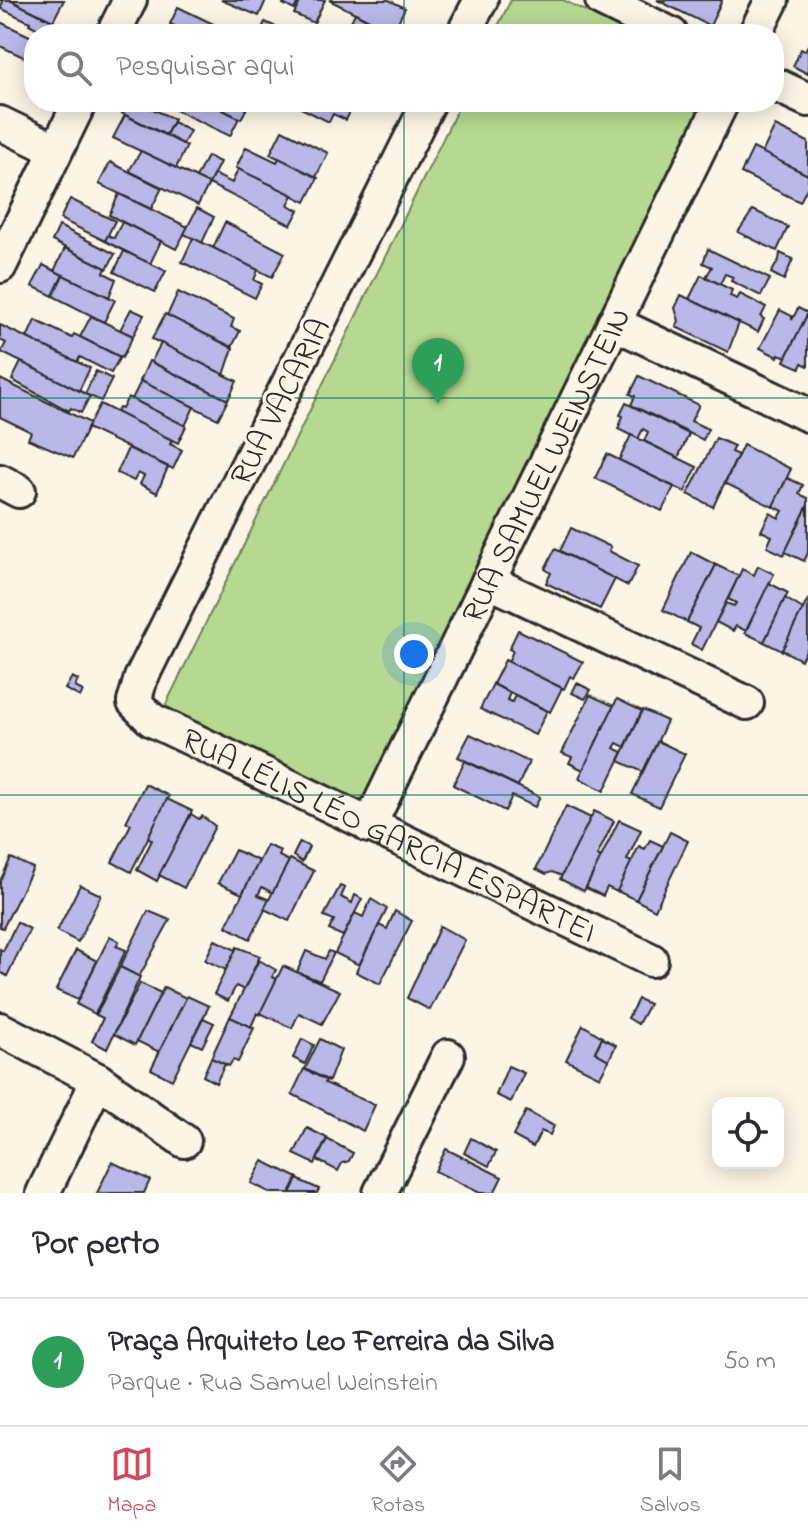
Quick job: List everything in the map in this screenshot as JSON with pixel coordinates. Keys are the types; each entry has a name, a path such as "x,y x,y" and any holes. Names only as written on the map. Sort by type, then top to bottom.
{"street":[{"path":"118,24 130,0"},
{"path":"468,24 481,0"},
{"path":"602,0 651,24"},
{"path":"760,24 772,0"},
{"path":"784,89 808,100"},
{"path":"0,266 75,112"},
{"name":"RUA VACARIA","path":"134,702 141,678 424,112"},
{"name":"RUA SAMUEL WEINSTEIN","path":"369,826 717,112"},
{"path":"0,123 56,150"},
{"path":"614,323 808,415"},
{"path":"488,581 747,703"},
{"name":"RUA LÉLIS LÉO GARCIA ESPARTEI","path":"134,702 152,720 651,960"},
{"path":"0,1029 98,1080 184,1141"},
{"path":"380,1193 448,1056"},
{"path":"43,1193 98,1080"}],"green space":[{"path":"511,0 563,0 612,24 499,24"},
{"path":"456,112 706,112 366,805 165,706"}],"building":[{"path":"0,0 10,0 59,24 29,24 0,8 3,2"},
{"path":"10,0 64,0 53,21"},
{"path":"221,0 266,0 259,16"},
{"path":"285,0 299,0 294,10 283,4"},
{"path":"301,0 325,0 314,23 294,14"},
{"path":"329,0 389,0 405,8 397,24 377,24"},
{"path":"657,0 722,0 711,24"},
{"path":"178,7 213,24 170,24"},
{"path":"355,13 376,24 350,24"},
{"path":"0,22 24,33 24,57 0,46"},
{"path":"808,45 808,74 793,66 801,49 805,51"},
{"path":"119,112 159,112 174,119 166,135"},
{"path":"180,112 227,112 239,118 230,136"},
{"path":"227,112 245,112 241,119"},
{"path":"309,112 350,112 346,120 333,114 329,122"},
{"path":"125,115 187,146 176,168 113,138"},
{"path":"173,122 190,131 183,144 166,135"},
{"path":"775,126 808,142 808,175 762,153"},
{"path":"282,130 328,153 316,177 270,154"},
{"path":"246,147 277,162 279,158 318,178 306,202 236,168"},
{"path":"753,148 808,175 808,186 800,202 741,173"},
{"path":"141,151 209,184 198,205 131,172"},
{"path":"207,156 220,162 209,184 196,178"},
{"path":"110,162 162,188 151,209 99,184"},
{"path":"238,169 293,195 288,205 299,210 291,225 209,184 214,174 232,183"},
{"path":"119,194 188,227 176,249 109,215"},
{"path":"70,199 115,221 105,241 60,219"},
{"path":"197,208 214,217 202,243 184,234"},
{"path":"753,210 788,227 777,251 738,232"},
{"path":"122,222 161,241 150,264 105,241 108,235 114,238"},
{"path":"225,222 285,253 272,277 213,248"},
{"path":"59,226 115,254 107,269 52,241"},
{"path":"193,238 258,270 254,280 262,284 255,298 182,262"},
{"path":"65,248 106,268 104,273 116,279 109,297 54,271"},
{"path":"708,249 770,279 761,296 731,281 733,277 725,274 720,284 706,277 712,267 703,263"},
{"path":"124,251 166,271 155,292 114,272"},
{"path":"780,253 793,259 784,280 771,273"},
{"path":"43,265 63,275 53,296 32,286"},
{"path":"63,275 115,300 104,322 53,296"},
{"path":"701,275 732,290 730,296 737,299 740,294 766,307 758,332 689,299"},
{"path":"178,292 234,319 231,327 240,331 232,347 167,316"},
{"path":"681,295 739,323 728,352 676,327 679,321 675,308"},
{"path":"798,308 808,313 786,357 779,354 778,357 760,348 780,310 792,316 792,320"},
{"path":"131,309 144,315 133,336 120,330"},
{"path":"808,313 808,366 802,363 800,368 784,361"},
{"path":"165,314 233,348 224,375 152,339"},
{"path":"91,316 133,336 122,358 80,337"},
{"path":"35,320 72,338 74,334 120,357 111,373 80,357 77,362 27,338"},
{"path":"0,325 90,368 79,391 1,352 6,343 0,340"},
{"path":"161,343 237,381 228,400 151,362"},
{"path":"149,361 228,400 218,419 140,381"},
{"path":"21,362 90,396 81,413 71,408 69,411 12,380"},
{"path":"96,371 112,379 101,401 85,394"},
{"path":"639,376 699,405 691,421 708,429 703,440 631,405 635,396 630,394"},
{"path":"0,379 90,423 73,458 28,439 31,432 0,417"},
{"path":"141,381 194,407 185,426 132,399"},
{"path":"128,397 186,426 178,443 116,413"},
{"path":"626,403 689,434 678,458 644,441 648,432 643,429 638,439 618,429"},
{"path":"100,404 172,440 170,444 182,450 173,469 87,428"},
{"path":"631,435 697,467 685,492 619,460"},
{"path":"716,438 734,446 731,452 738,455 713,507 688,494"},
{"path":"743,445 791,469 773,507 725,483"},
{"path":"128,448 168,467 157,493 140,484 144,476 138,473 134,481 117,473"},
{"path":"607,454 674,487 662,511 595,478"},
{"path":"787,478 803,485 799,494 808,498 808,505 784,555 767,547 772,536 761,531 770,513 779,518 783,511 773,506"},
{"path":"808,505 808,553 804,561 785,552"},
{"path":"571,528 611,547 609,551 638,566 628,586 560,551"},
{"path":"555,549 615,579 600,609 546,583 551,573 545,569"},
{"path":"691,552 716,565 687,622 663,610"},
{"path":"716,565 739,576 702,650 691,644 699,628 687,622"},
{"path":"758,566 774,574 746,631 736,626 733,631 716,622 726,603 734,606 736,603 728,599 742,569 754,575"},
{"path":"769,583 788,593 764,642 745,633"},
{"path":"785,598 803,609 782,651 764,642"},
{"path":"808,599 808,646 801,660 782,650"},
{"path":"518,630 583,662 574,678 570,676 564,689 508,662 513,651 509,649"},
{"path":"505,660 562,688 550,712 493,684"},
{"path":"72,677 78,680 75,687 83,691 80,697 65,689"},
{"path":"577,683 591,690 585,699 572,693"},
{"path":"493,684 510,693 507,700 512,702 515,695 547,711 535,735 480,709"},
{"path":"590,695 614,706 583,770 569,763 572,757 562,753"},
{"path":"617,699 642,711 625,747 617,743 614,748 623,752 604,791 579,778"},
{"path":"643,710 667,721 643,772 619,761"},
{"path":"470,734 529,762 518,786 458,757"},
{"path":"658,741 685,754 659,807 632,794"},
{"path":"465,761 540,797 535,807 512,796 505,811 453,785"},
{"path":"145,784 169,796 131,872 112,862 131,824 126,822"},
{"path":"167,799 192,811 157,881 137,870 152,840 148,837"},
{"path":"566,806 591,818 562,876 552,872 546,874 536,869"},
{"path":"594,811 614,821 597,856 601,858 584,891 560,879"},
{"path":"191,814 199,819 202,816 215,826 184,888 159,875"},
{"path":"619,820 641,830 627,860 632,862 617,892 607,887 603,896 586,888"},
{"path":"670,832 688,841 655,910 636,900"},
{"path":"650,840 663,846 636,900 617,891 639,846 645,849"},
{"path":"300,842 309,847 302,862 293,856"},
{"path":"267,845 281,851 279,856 289,861 273,893 262,887 258,895 270,900 250,939 226,926"},
{"path":"235,850 259,861 242,894 218,883"},
{"path":"11,858 33,868 3,928 0,927 0,881"},
{"path":"290,859 314,871 289,921 264,909"},
{"path":"80,885 101,895 78,942 57,931"},
{"path":"340,886 345,888 341,897 352,903 355,895 362,899 343,936 329,930 334,920 324,916"},
{"path":"371,899 387,909 359,965 335,953 355,913 363,917"},
{"path":"148,911 170,920 139,977 120,967"},
{"path":"395,911 412,921 380,984 356,972 379,925 387,929"},
{"path":"17,922 30,929 7,976 0,972 0,949 3,951"},
{"path":"440,926 465,940 430,1010 407,998"},
{"path":"110,936 119,941 116,946 126,950 95,1014 76,1004"},
{"path":"215,940 236,950 226,970 205,960"},
{"path":"237,947 260,956 244,990 236,986 228,1001 214,994"},
{"path":"76,950 97,961 78,1000 56,990"},
{"path":"306,951 325,959 329,951 334,953 320,981 297,972"},
{"path":"259,960 276,970 272,977 277,979 251,1027 230,1017"},
{"path":"283,966 340,991 322,1024 299,1013 292,1028 260,1013"},
{"path":"120,967 140,977 107,1049 92,1041 103,1018 96,1015"},
{"path":"140,983 161,993 135,1045 114,1034"},
{"path":"164,987 186,998 159,1052 137,1041"},
{"path":"187,996 209,1006 172,1080 151,1069"},
{"path":"638,999 649,1004 638,1024 628,1018"},
{"path":"230,1017 254,1028 238,1062 233,1060 229,1066 211,1058"},
{"path":"203,1018 214,1023 202,1047 191,1042"},
{"path":"583,1025 602,1037 595,1052 609,1060 600,1077 566,1060"},
{"path":"602,1038 616,1045 609,1060 595,1052"},
{"path":"302,1039 314,1045 305,1064 293,1058"},
{"path":"320,1039 341,1050 329,1081 305,1069"},
{"path":"211,1058 225,1064 216,1083 203,1076"},
{"path":"508,1066 524,1073 511,1102 496,1095"},
{"path":"304,1069 326,1080 325,1083 375,1105 363,1131 292,1094"},
{"path":"526,1111 554,1126 550,1135 541,1131 533,1147 513,1136"},
{"path":"307,1128 327,1138 315,1164 294,1154"},
{"path":"471,1138 496,1152 489,1166 464,1153"},
{"path":"327,1139 353,1153 338,1171 317,1160"},
{"path":"446,1149 502,1177 494,1193 480,1193 435,1171"},
{"path":"263,1161 298,1178 290,1193 271,1193 251,1183"},
{"path":"112,1162 150,1180 144,1193 97,1193"},
{"path":"297,1179 319,1189 317,1193 290,1193"}],"place":[{"name":"Praça Arquiteto Leo Ferreira da Silva","path":"438,404"}]}
